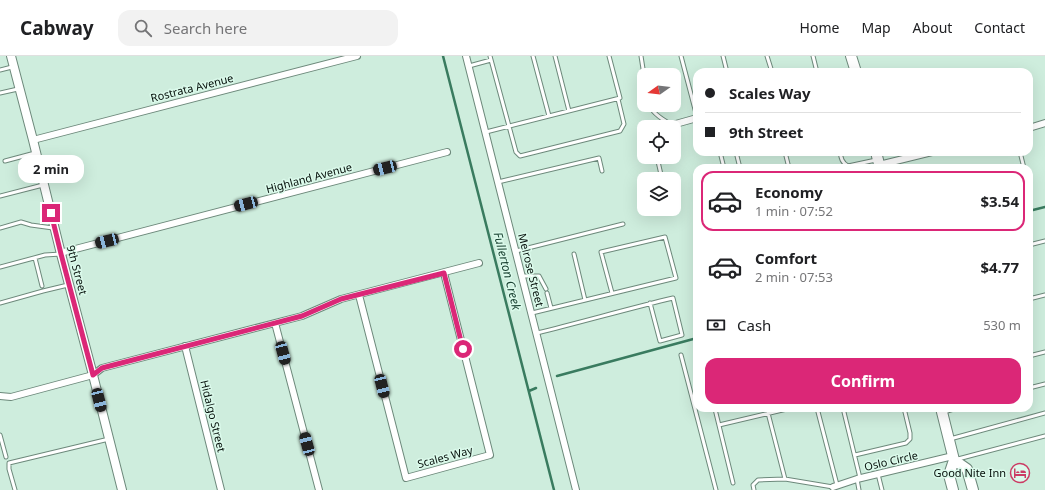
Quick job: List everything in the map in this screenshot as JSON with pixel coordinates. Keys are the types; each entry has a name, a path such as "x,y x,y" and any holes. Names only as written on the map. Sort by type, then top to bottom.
{"main road":[{"path":"851,56 855,68"},
{"path":"942,412 954,458 949,475 953,490"},
{"path":"954,458 967,469 973,490"}],"street":[{"name":"9th Street","path":"11,56 122,490"},
{"name":"Rostrata Avenue","path":"33,140 357,56"},
{"name":"Melrose Street","path":"466,56 576,490"},
{"path":"681,123 693,119"},
{"path":"1033,127 1045,124"},
{"name":"Highland Avenue","path":"61,254 447,152"},
{"path":"877,163 912,156"},
{"path":"0,396 11,397 93,375 102,368 302,316 331,303 480,263"},
{"name":"Scales Way","path":"359,295 406,478 490,455 444,273"},
{"path":"275,323 319,490"},
{"name":"Hidalgo Street","path":"185,346 222,490"},
{"name":"Oslo Circle","path":"835,486 878,474 954,458"}],"lane":[{"path":"533,56 549,116"},
{"path":"555,56 569,111"},
{"path":"469,66 491,58 516,152 520,156 523,156 620,131 624,124 618,99 620,98 609,56"},
{"path":"641,56 643,68"},
{"path":"681,56 693,102"},
{"path":"723,56 726,68"},
{"path":"767,56 771,68"},
{"path":"813,56 816,68"},
{"path":"0,70 14,66"},
{"path":"0,93 20,88"},
{"path":"486,132 618,99"},
{"path":"654,112 664,120"},
{"path":"6,161 36,152"},
{"path":"498,182 599,158 602,171"},
{"path":"0,196 44,184"},
{"path":"0,228 21,222 54,228"},
{"path":"516,252 623,224"},
{"path":"532,313 676,278 665,237 601,252 612,293"},
{"path":"1033,244 1045,241"},
{"path":"0,267 45,255 61,254"},
{"path":"574,254 585,300"},
{"path":"35,258 42,286"},
{"path":"522,276 539,276 546,289"},
{"path":"0,303 69,285"},
{"path":"547,293 551,308"},
{"path":"1033,298 1045,295"},
{"path":"536,333 650,303 673,298 682,335 660,341 650,303"},
{"path":"1033,355 1045,352"},
{"path":"681,355 693,401"},
{"path":"1033,387 1045,384"},
{"path":"696,412 716,490"},
{"path":"716,412 733,483"},
{"path":"719,426 773,412"},
{"path":"754,490 753,485 758,480 785,479 835,486 818,412"},
{"path":"844,412 855,455 859,479 859,490"},
{"path":"855,455 906,443 910,439 910,433 905,412"},
{"path":"768,413 785,479"},
{"path":"949,439 1045,414"},
{"path":"0,435 6,457"},
{"path":"954,458 1045,436"},
{"path":"15,490 9,469 9,463 109,439"},
{"path":"878,474 882,490"}],"waterway":[{"name":"Fullerton Creek","path":"443,56 554,490"},
{"path":"1033,210 1045,207"},
{"path":"557,376 693,339"},
{"path":"529,391 536,388"}],"place":[{"name":"Good Nite Inn","path":"1020,473"}],"route":[{"path":"51,213 93,375 102,368 302,316 341,299 444,273 463,349"}]}
